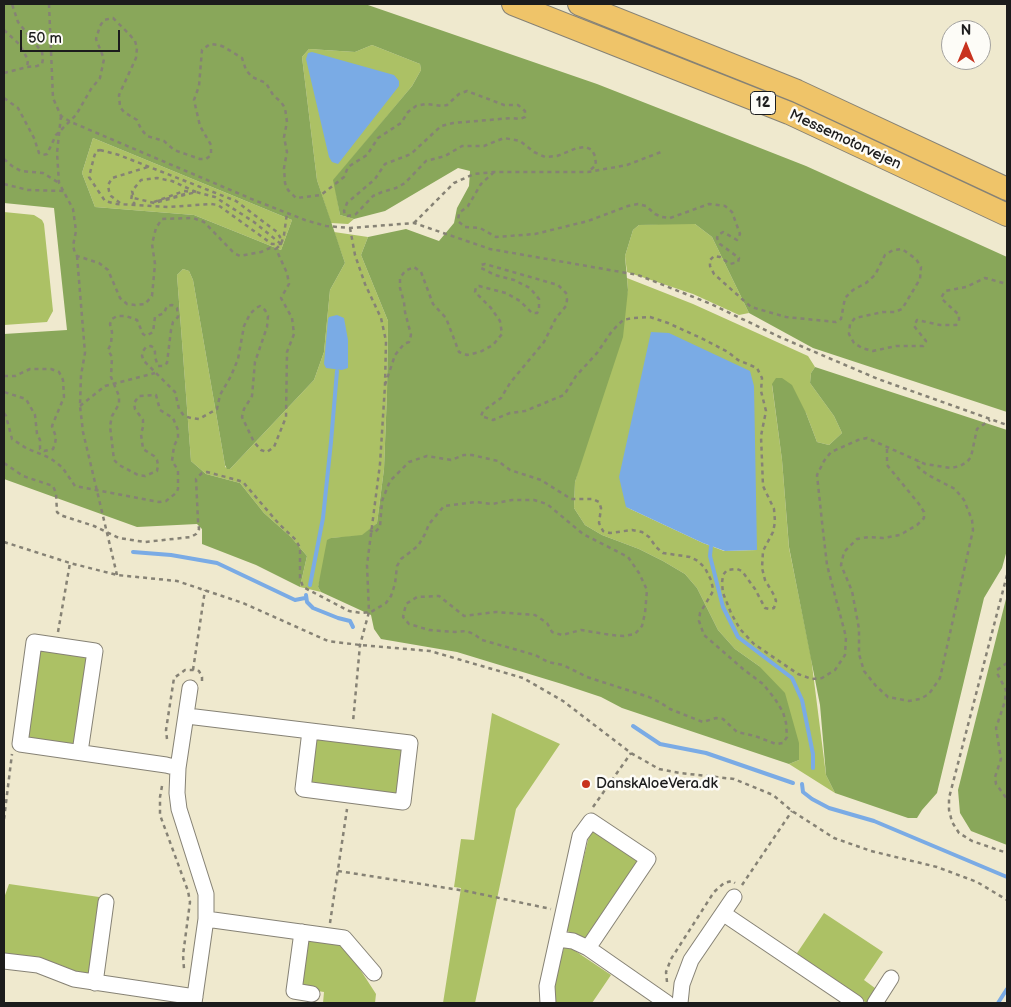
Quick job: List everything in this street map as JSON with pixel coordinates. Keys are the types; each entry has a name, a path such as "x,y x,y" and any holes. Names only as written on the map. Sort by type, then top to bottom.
{"highway":[{"name":"Messemotorvejen","path":"513,4 789,113 1007,215"},
{"name":"Messemotorvejen","path":"578,4 797,91 1007,189"}],"street":[{"path":"80,752 95,651 34,642 20,744 178,768"},
{"path":"4,960 38,966 74,980 195,1000 206,919 206,894 179,809 177,793 178,768 187,716 196,686"},
{"path":"187,716 352,736 410,744 403,802 303,790 310,731"},
{"path":"548,1003 547,986 562,911 580,836 591,821 648,859 588,948"},
{"path":"680,1003 682,984 691,960 734,897"},
{"path":"95,984 106,902"},
{"path":"724,914 856,1003"},
{"path":"206,919 344,938 374,973"},
{"path":"302,932 294,991 312,994"},
{"path":"558,938 573,941 588,948 667,1003"},
{"path":"875,1003 890,978"}],"path":[{"path":"4,73 42,64 42,52 18,22 12,4"},
{"path":"49,4 53,98 61,116 70,122 287,213 326,226 350,228 414,223 490,249 638,275 711,304 782,338 878,379 1007,425"},
{"path":"4,98 18,108 34,138 39,153 47,154 58,132 70,122 81,108 91,89 100,78 104,59 96,39 104,20 113,18 136,41 137,48 136,58 119,95 120,107 124,112 137,120 147,136 164,141 174,150 200,159 206,159 211,155 211,145 200,126 194,100 198,86 202,50 210,44 219,45 242,58 246,70 252,77 266,83 273,95 285,108 287,122 284,137 287,152 284,168 285,183 288,190 296,198 322,195 344,177 348,167 366,155 378,138 401,123 408,112 416,106 426,104 447,105 460,94 467,91 504,105 518,105 525,111 525,117 520,119 453,123 441,126 411,154 385,164 376,179 347,203 344,211 345,215 348,216 356,214 373,196 405,183 426,161 445,156 462,146 484,146 504,138 520,141 534,152 545,157 557,156 577,148 586,147 592,150 596,156 596,165 588,172"},
{"path":"4,30 20,45 28,60 27,67"},
{"path":"59,183 57,153 61,116"},
{"path":"96,151 107,151 236,201 277,232 281,244 272,244 218,205 169,207 105,201 89,177 96,151"},
{"path":"414,223 454,183 474,174 494,172 588,172 628,165 661,152"},
{"path":"4,159 20,171 44,173 59,183 73,209 76,231 73,246 74,253 77,256 86,353 81,375 80,406 83,432 117,575"},
{"path":"122,204 111,196 109,191 108,185 112,178 148,167"},
{"path":"494,172 481,184 468,206 459,213 458,221 465,227 480,228 496,237 535,234 588,221 638,204 646,206 655,214 670,218 709,204 725,206 732,212 740,234 737,240 723,232 717,238 720,244 739,258 738,262 730,264 720,257 714,256 710,260 710,266 714,274 751,307 786,317 836,322 841,319 845,298 875,275 886,255 893,250 902,249 916,259 921,267 920,279 902,309 855,318 850,324 849,334 854,343 862,348 873,351 896,346 923,346 926,341 914,326 917,320 940,325 956,325 959,322 959,315 941,298 945,291 966,287 985,278 1007,284"},
{"path":"136,205 131,200 132,191 141,180 157,178 172,181 196,192 215,197 254,222 281,244"},
{"path":"4,184 28,190 64,191"},
{"path":"132,191 134,198 152,203 161,203 196,192"},
{"path":"276,249 281,244 286,228 287,213"},
{"path":"77,256 99,263 108,270 120,298 127,304 135,305 145,304 152,296 155,264 152,244 156,228 162,219 193,218 204,222 234,253 240,256 261,252 270,248 276,249"},
{"path":"350,228 355,255 386,341 380,464 367,565 368,612 360,646 352,736"},
{"path":"4,413 12,439 26,448 50,458 62,467 75,486 159,502 166,501 178,489 178,470 172,461 174,446 178,438 178,430 173,418 160,410 156,395 139,396 134,403 143,420 141,434 143,449 157,460 157,471 145,476 138,475 119,465 114,460 110,426 112,416 119,404 119,396 111,377 112,357 108,350 111,344 112,332 110,324 112,319 117,316 126,316 137,320 143,334 146,336 153,332 155,317 164,313 167,306 172,305 178,310 178,317 173,322 171,330 167,363 163,366 158,366 155,357 156,352 151,346 146,347 142,356 144,361 175,392 179,409 184,416 199,419 217,409 220,395 238,359 244,326 250,314 260,306 268,316 268,327 255,362 252,396 244,409 242,417 254,442 261,450 267,452 274,447 286,417 287,352 294,334 292,318 282,298 289,284 287,273 276,249"},
{"path":"385,385 395,355 404,344 409,342 411,335 400,288 400,278 405,271 414,267 420,272 433,304 446,318 459,352 468,355 480,352 493,345 502,334 500,321 491,308 475,292 476,287 479,286 506,293 520,301 532,313 537,313 539,310 539,299 530,288 514,280 495,275 481,268 481,265 485,264 558,285 566,293 566,306 556,318 544,342 510,383 501,398 483,411 481,416 493,420 510,413 524,411 564,395 576,376 597,353 612,331 623,320 633,318 650,317 668,323 704,339 728,352 738,360 757,368 762,378 761,391 766,411 761,436 763,486 774,509 776,522 763,551 762,568 765,580 776,602 774,608 764,608 755,589 742,572 737,569 727,570 723,575 723,593 731,614 754,644 808,679 822,678 835,670 845,655 846,637 827,565 817,475 824,461 831,452 867,438 887,449 925,464 952,468 967,462 971,457 977,429 990,420"},
{"path":"4,376 15,376 30,369 51,369 59,372 63,380 64,397 52,426 56,437 53,449 44,451 40,449 35,415 26,399 4,392"},
{"path":"80,406 105,386 155,372"},
{"path":"887,449 887,465 919,504 924,512 924,518 918,525 900,535 857,539 844,552 841,565 852,592 859,629 859,654 864,671 888,697 909,701 920,699 929,694 940,678 973,530 972,520 964,500 955,489 928,475 918,467 919,461"},
{"path":"4,463 23,476 53,486 56,493 57,512 60,515 94,526 119,538 145,542 191,537 196,534 199,529 196,479 202,473 207,472 243,482 279,524 296,540 300,548 300,578 303,587 349,611 361,614 386,603 392,596 396,584 397,566 401,559 418,546 426,534 429,524 444,506 475,502 492,504 512,500 534,500 547,504 583,534 628,557 647,590 646,613 642,626 635,634 624,636 581,630 562,636 552,632 547,623 535,615 496,612 464,616 439,596 416,597 406,604 403,617 409,624 429,630 466,631 482,640 535,655 548,662 563,665 587,677 649,698 695,720 703,722 716,718 723,720 738,732 776,744 783,743 787,737 786,723 782,712 775,699 763,684 742,669 704,635 699,621 700,613 712,594 713,589 705,568 698,561 690,557 663,553 642,532 632,530 610,533 602,531 599,523 601,508 599,502 594,499 572,499 541,480 510,470 498,461 472,455 464,455 451,460 428,456 409,462 390,481 382,501 380,527 374,533 370,530"},
{"path":"4,542 70,563 117,575 177,581 243,604 328,641 360,646 430,651 523,678 563,701 631,753 659,769 680,774 734,779 773,795 792,811 834,838 871,852 937,867 976,882 1007,900"},
{"path":"55,646 70,563"},
{"path":"1007,575 949,798 952,822 959,833 972,841 1007,853"},
{"path":"196,686 193,670 204,590"},
{"path":"1007,663 997,670 998,676 1006,690 1005,702 996,728 1001,760 995,777 996,784 1007,799"},
{"path":"193,670 199,671 202,677 196,686"},
{"path":"4,819 13,750 20,744"},
{"path":"591,821 592,809 631,753"},
{"path":"328,936 349,795"},
{"path":"734,897 792,811"},
{"path":"338,872 466,891 562,911"}],"green space":[{"path":"4,4 365,4 597,84 806,166 1007,257 1007,412 813,348 749,313 712,237 695,224 639,225 633,230 625,256 628,290 623,337 575,482 574,508 585,525 602,535 639,549 663,561 685,574 697,588 718,630 735,649 759,666 785,693 799,743 799,760 789,764 622,708 601,697 562,684 457,652 381,639 374,629 371,615 321,592 318,587 327,540 362,535 377,523 384,469 388,321 361,255 368,237 406,229 439,241 454,223 457,208 469,186 470,171 458,168 385,211 354,219 340,215 333,180 412,86 421,70 420,64 372,45 355,52 309,49 302,57 317,180 345,263 330,290 324,352 314,380 230,469 227,469 225,465 193,280 189,271 183,269 177,275 191,461 206,474 240,483 264,513 291,537 307,556 300,587 256,565 202,544 202,529 197,524 137,527 4,479 4,334 67,330 54,208 4,203","holes":["93,138 292,220 281,250 194,215 95,207 82,173"]},
{"path":"372,45 420,64 421,70 412,86 334,180 340,215 354,219 348,224 331,223 317,180 302,57 309,49 355,52"},
{"path":"93,138 292,220 281,250 194,215 95,207 82,173"},
{"path":"4,212 34,215 42,220 44,224 53,311 47,322 4,325"},
{"path":"695,224 712,237 749,313 739,315 693,294 627,272 625,256 633,230 639,225"},
{"path":"334,232 368,237 361,255 388,321 387,392 384,469 377,523 362,536 331,538 318,587 321,592 300,587 307,556 291,537 264,513 240,483 206,474 191,461 177,275 183,269 189,271 193,280 225,467 230,469 314,380 324,352 330,290 345,263"},
{"path":"627,278 693,304 808,356 815,367 811,373 810,383 834,416 842,433 829,445 817,442 806,413 772,385 782,460 789,548 811,657 826,775 835,793 789,764 799,760 759,666 735,649 718,630 697,588 685,574 639,549 602,535 585,525 574,508 575,482 628,290","holes":["626,507 757,550 724,551"]},
{"path":"815,367 1007,430 1007,550 1002,568 984,598 937,793 917,818 908,818 835,793 826,775 820,705 789,547 782,460 772,384 776,378 782,378 792,385 806,413 817,442 829,445 842,433 834,416 810,383 811,373"},
{"path":"1007,595 1007,845 971,831 960,813 958,790"},
{"path":"39,649 88,656 75,747 25,740"},
{"path":"492,713 560,744 516,809 475,1003 443,1003 461,888 454,887 461,839 474,840"},
{"path":"313,736 403,748 397,797 307,786"},
{"path":"591,828 641,860 586,943 566,930"},
{"path":"9,884 99,897 90,977 4,955 4,898"},
{"path":"824,913 883,952 864,980 879,991 871,1003 867,1003 795,956"},
{"path":"305,938 343,943 376,994 375,1003 323,1003 324,992 298,988"},
{"path":"565,944 611,975 592,1003 553,1003 553,987"}],"water":[{"path":"312,52 394,75 399,81 399,86 338,164 332,162 329,157 306,59 308,53"},
{"path":"337,315 344,318 348,340 348,368 342,370 326,368 324,364 328,319"},
{"path":"651,332 669,333 750,371 754,386 757,550 725,551 703,543 626,507 619,477"}],"waterway":[{"path":"310,585 323,518 337,371"},
{"path":"711,546 710,556 723,607 738,637 792,678 802,700 813,754 813,768"},
{"path":"133,552 171,555 217,563 295,600 305,598"},
{"path":"306,595 307,602 313,608 350,621 353,627"},
{"path":"633,726 660,744 706,753 793,783"},
{"path":"802,784 803,792 829,808 874,821 1007,877"},
{"path":"998,1003 1007,989"}],"place":[{"name":"DanskAloeVera.dk","path":"586,784"}]}
